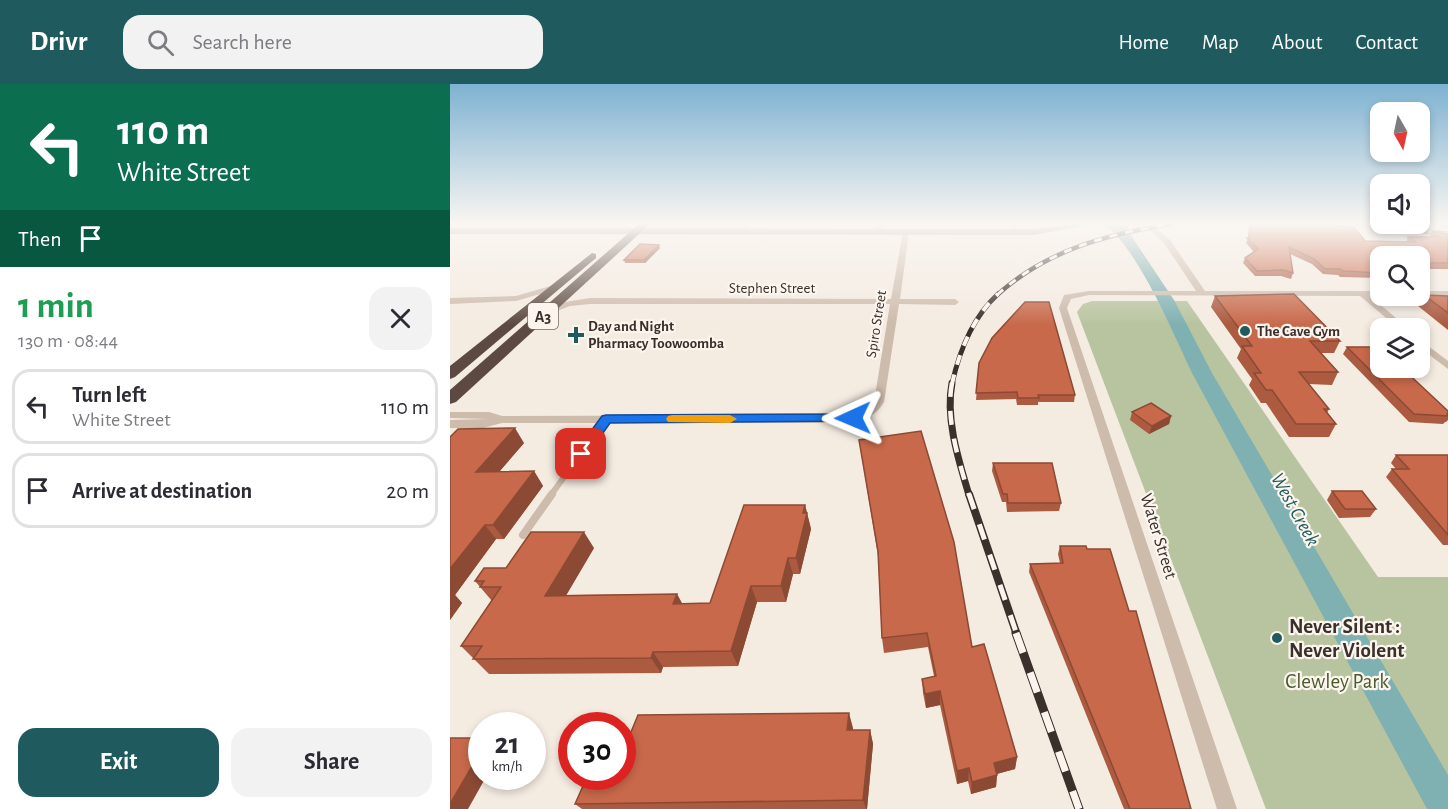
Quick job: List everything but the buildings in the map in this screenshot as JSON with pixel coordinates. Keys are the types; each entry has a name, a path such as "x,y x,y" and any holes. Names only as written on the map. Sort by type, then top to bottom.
{"highway":[{"name":"A3","path":"450,374 554,287 593,258"},
{"name":"A3","path":"450,399 549,311 603,258"}],"street":[{"name":"Spiro Street","path":"606,419 830,419 866,415 875,409 879,402 902,258"},
{"path":"1178,258 1202,293 1370,294"},
{"path":"450,301 504,301 528,297 554,287"},
{"name":"Stephen Street","path":"570,291 574,298 590,301"},
{"name":"Water Street","path":"1202,293 1089,293 1067,297 1063,308 1227,809"},
{"path":"1362,294 1391,318"},
{"path":"1430,294 1448,294"},
{"path":"504,301 520,304 523,309 521,315"},
{"name":"Stephen Street","path":"549,311 568,304 590,301 955,302"},
{"path":"1430,351 1448,366"},
{"path":"450,415 489,415 502,419"},
{"path":"450,424 483,424 502,419 606,419"}],"lane":[{"path":"523,535 606,419"}],"green space":[{"name":"Clewley Park","path":"1092,301 1187,301 1378,577 1448,577 1448,809 1266,809 1077,312 1083,304"}],"water":[{"path":"1133,258 1146,258 1174,300 1212,373 1448,775 1448,809 1427,809 1192,373 1155,294"}],"railway":[{"path":"997,295 1016,279 1052,258"},
{"path":"952,384 974,324 997,295"},
{"path":"952,383 950,397 952,425 957,454 969,495"},
{"path":"969,494 1017,635"},
{"path":"1016,633 1079,809"}],"slow traffic":[{"path":"672,419 730,419"}],"place":[{"name":"The Cave Gym","path":"1245,331"},
{"name":"Day and Night Pharmacy Toowoomba","path":"576,335"},
{"name":"Never Silent : Never Violent","path":"1277,638"}],"route":[{"path":"581,454 606,419 853,418"}],"water label":[{"name":"West Creek","path":"1296,509"}]}
